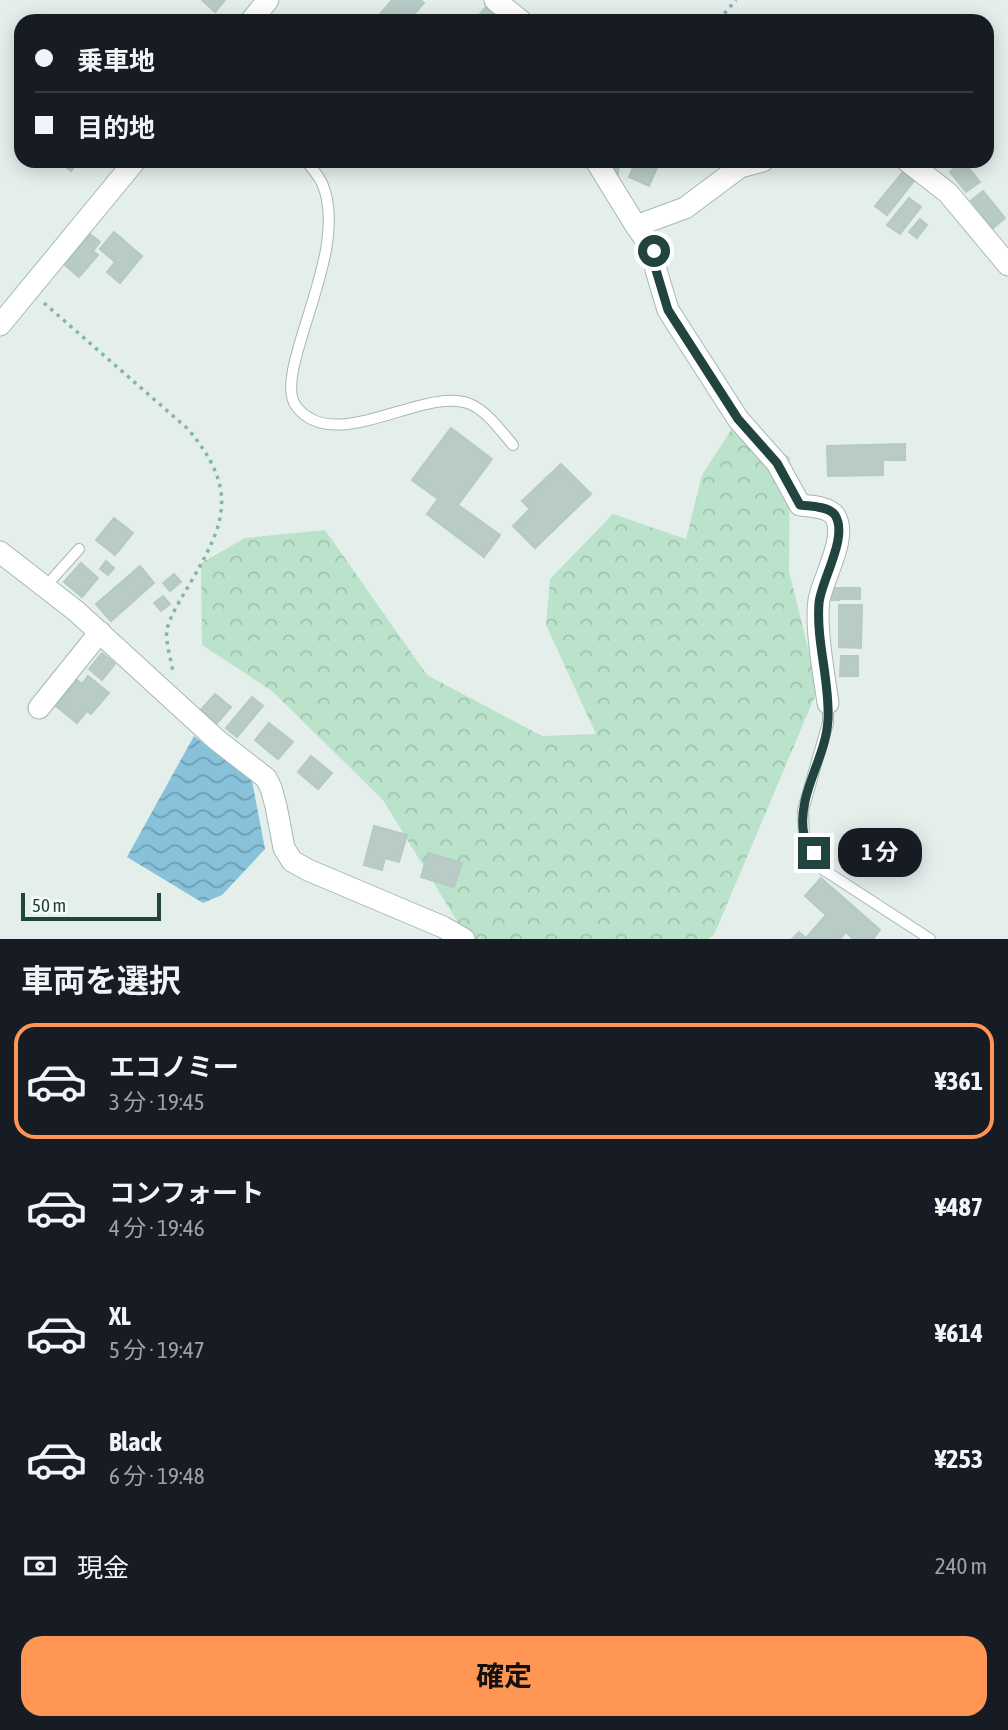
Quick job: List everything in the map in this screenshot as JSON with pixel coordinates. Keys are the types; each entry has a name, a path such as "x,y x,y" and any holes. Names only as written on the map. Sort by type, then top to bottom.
{"street":[{"path":"257,14 268,0"},
{"path":"495,0 512,14"},
{"path":"0,325 129,168"},
{"path":"600,168 654,251 656,270 668,310 738,419 777,463 800,505 830,511 836,517 838,535 819,601 821,653 828,703"},
{"path":"636,226 685,208 739,168"},
{"path":"916,168 948,193 1008,265"},
{"path":"0,552 46,586 217,740 266,778 276,806 284,848 292,861 443,927 464,939"},
{"path":"39,708 100,632"}],"lane":[{"path":"311,168 321,181 328,201 330,223 328,247 296,357 291,393 295,404 306,416 319,423 338,425 431,404 470,404 489,419 513,445"},
{"path":"46,586 79,550"},
{"path":"828,703 828,723 803,810 804,837 824,870 930,939"}],"path":[{"path":"724,14 736,0"},
{"path":"29,290 188,429 204,448 223,491 221,521 213,546 176,608 167,631 176,702"}],"green space":[{"path":"731,430 790,457 789,571 818,689 714,935 708,939 468,939 383,800 272,691 202,645 201,563 245,538 325,530 427,675 542,736 596,734 546,625 550,579 613,514 686,539 702,475"}],"water":[{"path":"194,736 252,781 265,849 222,895 203,903 127,857"}],"building":[{"path":"202,0 225,0 215,12"},
{"path":"392,0 420,0 424,3 414,14 380,14"},
{"path":"486,7 495,14 480,14"},
{"path":"607,168 618,168 618,174 607,173"},
{"path":"633,168 657,168 649,186 629,177"},
{"path":"955,168 969,168 980,182 966,192 950,172"},
{"path":"903,172 914,181 887,215 875,206"},
{"path":"983,191 1005,218 993,228 971,201"},
{"path":"909,198 921,207 900,234 887,225"},
{"path":"920,219 927,225 917,238 909,232"},
{"path":"114,232 142,256 120,283 107,272 115,262 100,249"},
{"path":"90,234 100,242 93,251 98,255 79,277 65,265"},
{"path":"451,428 492,459 458,505 500,535 484,557 427,514 438,499 412,480"},
{"path":"905,444 905,460 883,460 883,475 828,476 827,446"},
{"path":"561,464 591,494 535,548 513,526 530,509 522,501"},
{"path":"114,518 133,533 115,555 96,540"},
{"path":"106,561 114,568 108,575 100,569"},
{"path":"81,563 98,578 82,597 64,582"},
{"path":"140,566 154,583 111,621 96,604"},
{"path":"174,574 181,582 170,591 163,583"},
{"path":"830,588 839,588 839,600 830,600"},
{"path":"841,588 860,588 860,599 841,599"},
{"path":"163,596 170,604 161,611 154,603"},
{"path":"839,605 862,605 861,648 839,647"},
{"path":"102,653 115,664 102,680 89,669"},
{"path":"841,656 858,656 858,676 840,676"},
{"path":"88,676 109,693 91,714 87,711 77,723 56,706 77,680 82,684"},
{"path":"215,694 231,707 217,723 201,710"},
{"path":"252,697 263,706 237,737 226,728"},
{"path":"269,723 293,742 278,759 255,740"},
{"path":"311,756 332,773 318,789 298,772"},
{"path":"374,826 407,835 399,862 385,858 382,870 364,865"},
{"path":"428,853 462,863 454,887 421,877"},
{"path":"821,878 880,930 873,939 853,939 846,932 840,939 792,939 799,932 806,938 826,915 805,896"}],"route":[{"path":"654,251 656,270 668,310 738,419 777,463 800,505 830,511 836,517 838,535 819,601 828,723 803,810 804,837 814,853"}]}
